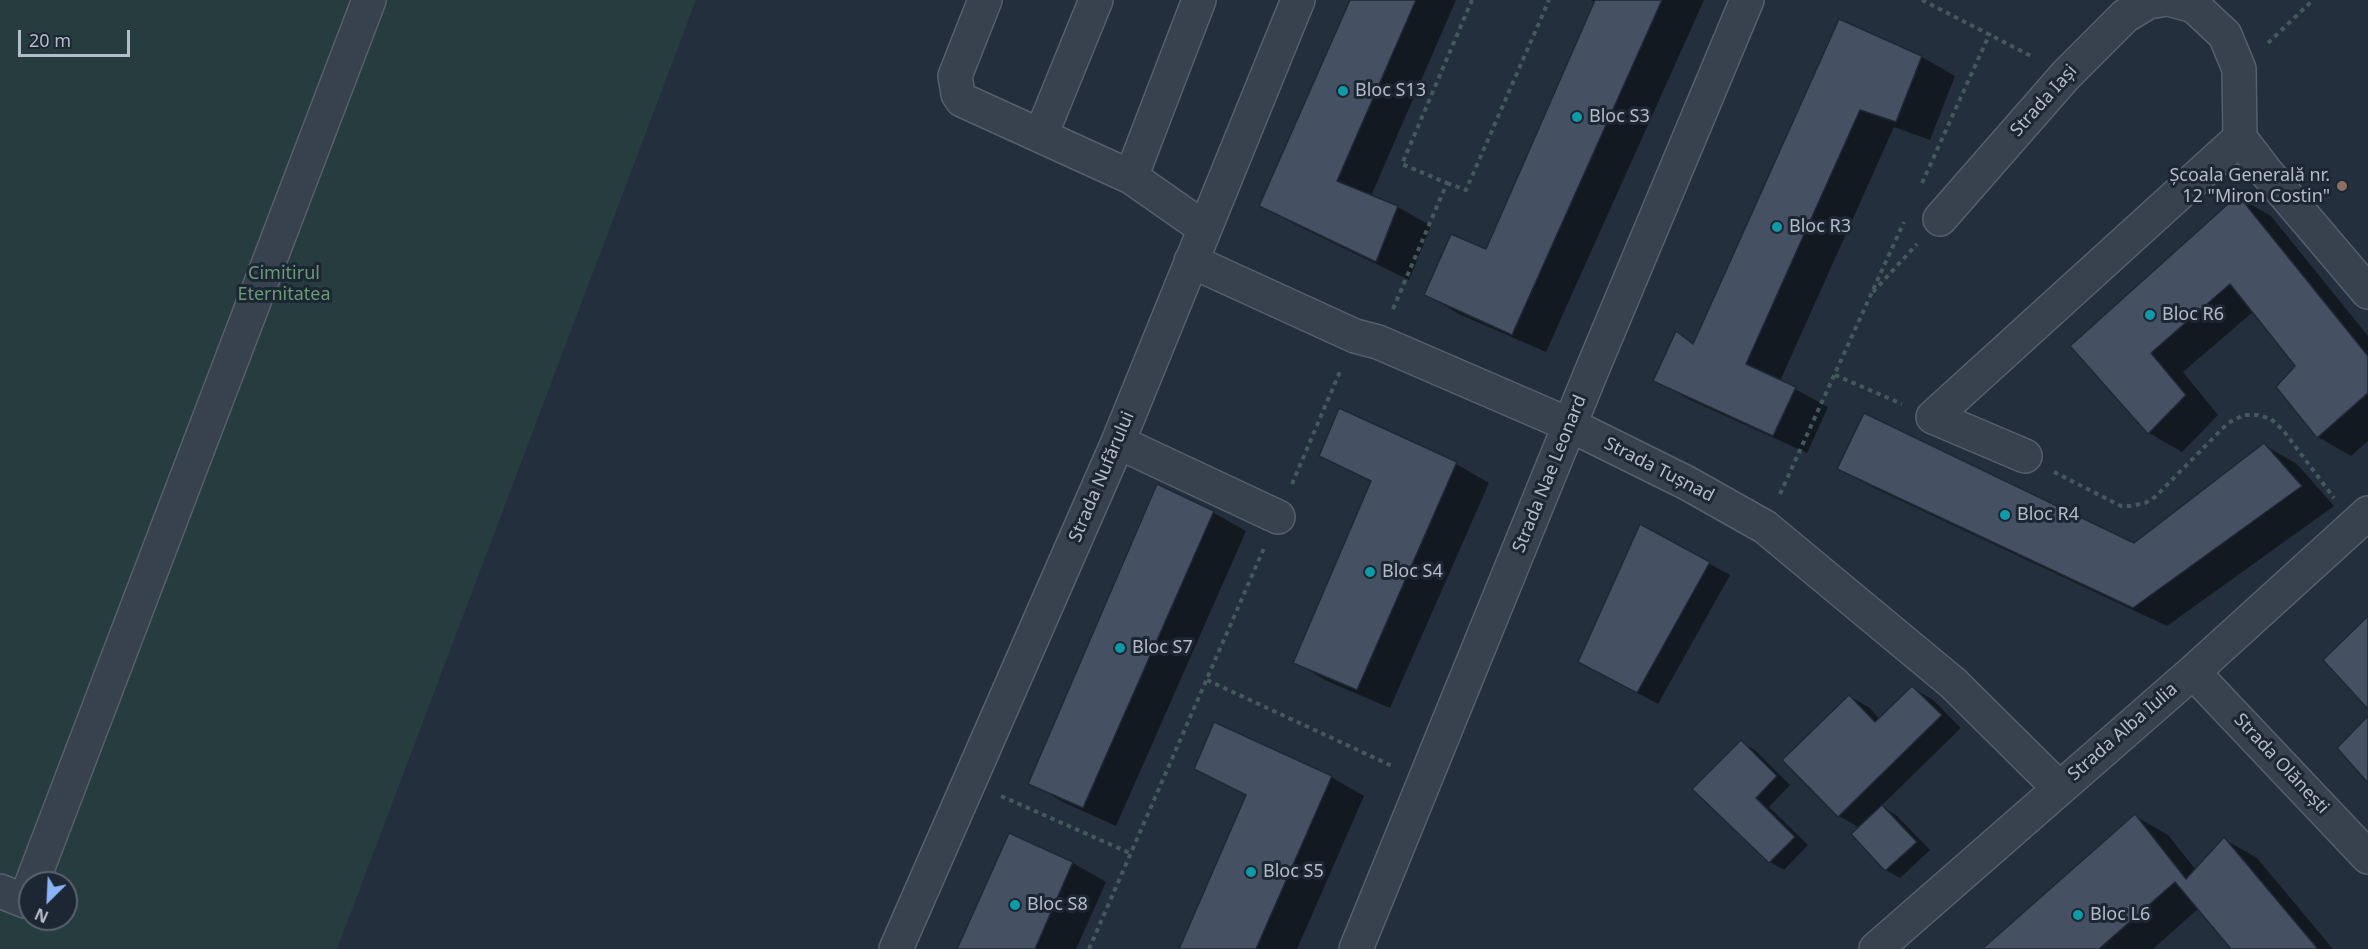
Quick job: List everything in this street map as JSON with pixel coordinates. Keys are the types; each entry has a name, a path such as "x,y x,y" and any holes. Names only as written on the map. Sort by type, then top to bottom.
{"street":[{"path":"37,871 369,0"},
{"path":"985,0 955,76 958,94 962,100 1131,177 1204,228"},
{"path":"1041,135 1095,0"},
{"path":"1131,177 1199,0"},
{"name":"Strada Nufărului","path":"896,949 1118,442 1298,0"},
{"name":"Strada Nae Leonard","path":"1356,949 1747,0"},
{"name":"Strada Iași","path":"1940,219 2066,75 2125,16 2148,2 2161,0"},
{"path":"2172,0 2194,6 2225,35 2240,69 2240,138 2368,292"},
{"path":"2025,456 1933,417 2240,138"},
{"name":"Strada Tușnad","path":"1191,261 1570,425 1687,483 1765,527 1953,682 2058,788"},
{"path":"1118,442 1278,517"},
{"name":"Strada Alba Iulia","path":"1876,949 2193,672 2361,519"},
{"name":"Strada Olănești","path":"2193,672 2368,857"},
{"path":"0,891 18,898"}],"path":[{"path":"1472,0 1402,164 1466,190 1549,0"},
{"path":"1922,0 1990,33 2066,75"},
{"path":"2240,69 2313,0"},
{"path":"1920,186 1990,33"},
{"path":"1089,949 1278,517 1447,183"},
{"path":"1765,527 1905,218"},
{"path":"1870,295 1940,219"},
{"path":"1835,375 1933,417"},
{"path":"2025,456 2106,500 2121,506 2132,506 2145,503 2155,497 2228,423 2244,415 2258,415 2271,419 2283,430 2361,519"},
{"path":"1207,680 1425,782"},
{"path":"970,782 1132,854"}],"green space":[{"name":"Cimitirul Eternitatea","path":"0,0 696,0 337,949 0,949"}],"building":[{"name":"Bloc S13","path":"1350,0 1416,0 1337,181 1398,206 1376,262 1259,206"},
{"name":"Bloc S3","path":"1595,0 1662,0 1512,335 1424,295 1451,234 1486,249"},
{"name":"Bloc R3","path":"1839,19 1922,56 1896,122 1860,110 1746,364 1796,387 1773,436 1653,381 1676,331 1693,344"},
{"name":"Bloc R6","path":"2238,195 2368,356 2368,393 2317,438 2276,387 2295,366 2230,284 2151,353 2186,395 2148,434 2070,346"},
{"name":"Bloc S4","path":"1339,408 1457,462 1357,690 1293,663 1371,481 1319,456"},
{"name":"Bloc R4","path":"1864,413 2134,543 2264,443 2302,486 2133,608 1837,469"},
{"name":"Bloc S7","path":"1157,484 1214,511 1083,808 1028,784"},
{"path":"1640,524 1710,562 1637,693 1578,662"},
{"path":"2368,616 2368,709 2323,660"},
{"path":"1912,686 1942,715 1838,817 1782,760 1849,695 1875,722"},
{"path":"2368,716 2368,783 2337,748"},
{"name":"Bloc S5","path":"1214,722 1332,776 1256,949 1179,949 1246,795 1194,769"},
{"path":"1741,740 1777,776 1756,798 1795,837 1769,863 1692,789"},
{"path":"1882,805 1917,842 1885,871 1851,834"},
{"name":"Bloc L6","path":"2135,814 2186,879 2224,837 2318,949 2231,949 2175,882 2099,949 1982,949"},
{"name":"Bloc S8","path":"1009,833 1073,862 1035,949 957,949"}],"place":[{"name":"Bloc S13","path":"1343,91"},
{"name":"Bloc S3","path":"1577,117"},
{"name":"Școala Generală nr. 12 \"Miron Costin\"","path":"2342,186"},
{"name":"Bloc R3","path":"1777,227"},
{"name":"Bloc R6","path":"2150,315"},
{"name":"Bloc R4","path":"2005,515"},
{"name":"Bloc S4","path":"1370,572"},
{"name":"Bloc S7","path":"1120,648"},
{"name":"Bloc S5","path":"1251,872"},
{"name":"Bloc S8","path":"1015,905"},
{"name":"Bloc L6","path":"2078,915"}]}
